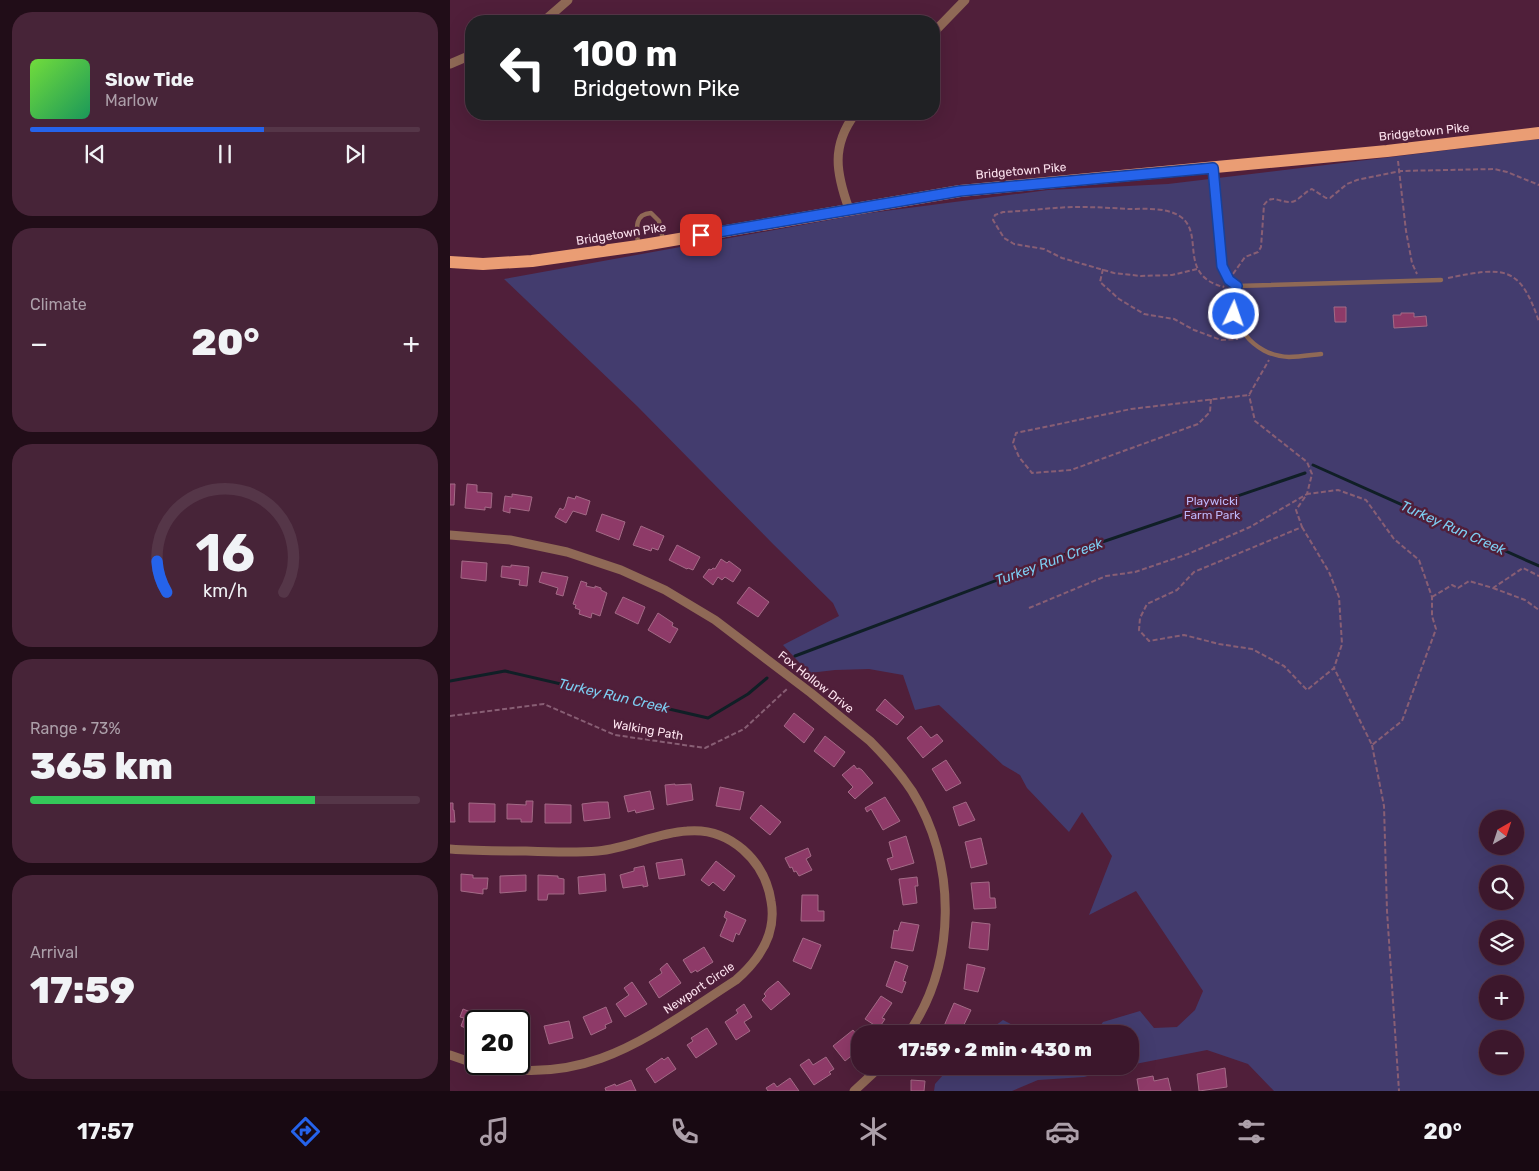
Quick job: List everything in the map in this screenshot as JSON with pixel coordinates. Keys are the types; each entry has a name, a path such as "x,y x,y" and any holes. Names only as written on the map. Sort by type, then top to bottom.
{"main road":[{"name":"Bridgetown Pike","path":"450,262 483,264 532,261 638,246 960,191 1396,150 1539,133"}],"street":[{"path":"551,15 568,0"},
{"path":"940,26 965,0"},
{"path":"450,64 465,58"},
{"path":"849,209 840,185 838,156 844,131 851,120"},
{"name":"Fox Hollow Drive","path":"450,535 510,540 539,545 594,560 644,579 682,599 715,620 795,681 870,741 883,754 912,791 932,834 945,891 943,940 938,966 928,997 913,1025"},
{"name":"Newport Circle","path":"450,849 581,852 620,848 660,836 686,831 715,834 732,841 751,856 765,879 772,905 770,931 766,944 755,962 746,972 645,1038 602,1059 558,1070 530,1071"},
{"name":"Newport Circle","path":"450,1055 465,1060"},
{"path":"857,1090 872,1075"}],"lane":[{"path":"1213,168 1222,266 1229,280 1237,286 1441,280"},
{"path":"638,246 637,222 644,213 651,213 660,221 664,241"},
{"path":"1237,286 1233,297 1234,314 1238,324 1248,338 1258,347 1288,357 1321,354"}],"path":[{"path":"1396,150 1410,255 1420,281"},
{"path":"1197,269 1172,275 1140,276 1114,272 1062,258 1044,249 1014,244 1004,238 993,220 995,214 1003,212 1078,207 1159,210 1181,217 1187,224 1197,269 1203,279 1223,287 1245,257 1258,252 1261,247 1266,202 1275,198 1291,202 1305,191 1312,189 1326,198 1330,198 1347,184 1357,180 1400,171 1494,169 1507,172 1539,186"},
{"path":"1104,269 1100,282 1119,299 1144,314 1174,320 1220,340 1248,338"},
{"path":"1441,280 1482,271 1504,272 1519,281 1531,298 1539,322"},
{"path":"1273,353 1249,395 1255,421 1307,462 1312,474 1307,494 1296,510 1302,527 1329,572 1339,597 1342,644 1334,668 1307,690 1284,666 1252,649 1219,644 1184,635 1150,641 1139,630 1140,618 1147,604 1177,590 1194,572 1302,527"},
{"path":"1211,399 1210,412 1198,424 1071,470 1032,473 1019,457 1013,443 1016,433 1131,409 1211,399 1249,395"},
{"path":"1028,608 1106,576 1135,572 1188,554 1250,527 1307,494 1338,490 1366,500 1394,539 1420,560 1432,597 1432,616 1436,628 1402,721 1372,744"},
{"path":"1493,588 1523,568 1539,576"},
{"path":"1432,597 1452,585 1458,588 1469,581 1525,600 1539,610"},
{"path":"1334,668 1372,744 1384,806 1387,911 1399,1091"},
{"name":"Walking Path","path":"450,716 544,704 615,735 705,748 744,729 795,681"}],"green space":[{"name":"Playwicki Farm Park","path":"1539,139 1539,1091 1274,1091 1248,1064 1207,1050 1139,1063 1139,1025 1101,1025 1103,1022 1140,1011 1154,1028 1177,1027 1195,1010 1203,991 1136,891 1089,915 1112,856 1082,812 1069,832 1027,788 1020,775 1003,765 939,705 915,710 903,675 869,669 809,673 783,645 839,616 833,603 637,406 504,279 862,214 1048,190 1168,184"},
{"path":"1003,1020 1013,1025 996,1025"},
{"path":"943,1075 1091,1075 1038,1080 1012,1091 934,1091 935,1084"}],"building":[{"path":"1334,307 1346,307 1346,322 1335,322"},
{"path":"1401,313 1414,313 1414,317 1426,316 1427,326 1394,328 1393,315 1401,315"},
{"path":"450,484 455,484 454,505 450,505"},
{"path":"467,484 477,485 477,492 492,493 491,508 485,507 485,510 465,508"},
{"path":"512,494 532,497 529,511 510,508 510,513 503,511 505,496 512,497"},
{"path":"576,496 590,501 586,515 573,511 566,523 555,517 560,508 563,510 565,507 568,497 575,499"},
{"path":"602,514 625,522 619,540 596,531"},
{"path":"641,526 664,536 658,550 652,548 651,551 633,545"},
{"path":"677,545 700,557 693,570 669,560"},
{"path":"721,559 727,563 729,561 741,570 733,582 725,577 722,580 718,577 713,585 703,577 709,569 715,569"},
{"path":"462,561 487,563 486,581 461,578"},
{"path":"511,565 529,567 527,586 519,585 520,580 501,577 502,566 511,567"},
{"path":"542,572 568,577 563,596 556,594 558,588 539,582"},
{"path":"581,581 587,583 586,586 601,588 601,590 607,593 600,616 592,613 591,618 579,614 580,610 575,608 576,605 573,604"},
{"path":"749,587 769,602 758,617 737,603"},
{"path":"623,597 645,607 638,624 615,613"},
{"path":"658,613 673,623 672,626 678,629 670,643 648,630"},
{"path":"885,699 904,717 897,725 876,710"},
{"path":"794,713 814,729 804,743 784,726"},
{"path":"921,726 931,738 937,734 943,741 923,758 907,738"},
{"path":"825,736 845,752 834,767 814,751"},
{"path":"946,760 961,783 946,791 932,769"},
{"path":"854,765 857,769 862,770 873,783 855,799 848,792 853,787 842,775"},
{"path":"691,784 693,800 667,805 665,785"},
{"path":"720,787 744,792 740,810 716,806"},
{"path":"650,791 654,809 636,813 635,810 628,812 624,796"},
{"path":"885,797 900,821 883,830 871,809 867,812 865,808"},
{"path":"526,801 533,801 532,822 521,822 521,819 507,819 507,804 526,805"},
{"path":"608,802 610,818 584,821 582,804"},
{"path":"966,802 975,820 959,826 953,807"},
{"path":"450,803 453,803 455,822 450,822"},
{"path":"469,803 495,804 495,822 469,822"},
{"path":"545,804 571,805 571,823 545,823"},
{"path":"761,805 781,822 770,835 750,818"},
{"path":"906,836 914,863 891,870 887,859 893,857 889,842"},
{"path":"981,838 987,864 971,868 965,842"},
{"path":"808,848 811,856 806,859 812,870 799,876 792,867 790,868 785,858"},
{"path":"682,859 685,875 659,879 656,863"},
{"path":"716,861 735,876 724,891 713,882 709,886 701,880"},
{"path":"644,866 648,886 623,888 620,875 634,871 634,868"},
{"path":"461,874 473,875 473,878 488,878 487,889 483,889 483,894 461,891"},
{"path":"605,874 606,891 579,894 578,877"},
{"path":"526,875 526,891 500,893 500,876"},
{"path":"538,875 558,876 558,878 564,879 564,894 548,894 547,900 538,900"},
{"path":"917,877 918,886 915,886 917,903 903,905 899,879"},
{"path":"989,882 990,898 995,898 996,908 974,909 971,883"},
{"path":"802,895 818,895 818,911 824,911 824,921 801,921"},
{"path":"726,911 746,920 739,935 736,933 733,942 720,936 727,919 724,917"},
{"path":"901,922 919,925 913,951 891,948 894,930 898,931"},
{"path":"972,922 990,924 988,950 969,948"},
{"path":"803,938 821,945 811,969 793,961"},
{"path":"704,947 713,962 697,972 696,970 691,973 683,960"},
{"path":"895,961 908,966 903,981 906,982 902,993 886,986"},
{"path":"667,963 681,983 659,998 649,982 662,973 660,969"},
{"path":"967,964 985,968 978,992 964,989"},
{"path":"778,981 790,994 771,1010 762,1000 766,996 764,994 768,989"},
{"path":"632,982 647,1004 625,1017 616,1004 629,995 624,988"},
{"path":"881,996 892,1003 882,1018 885,1019 881,1025 874,1025 865,1019"},
{"path":"954,1003 971,1010 964,1025 944,1025"},
{"path":"744,1004 752,1017 744,1022 750,1031 736,1040 725,1022 738,1013 736,1010"},
{"path":"606,1007 612,1022 605,1025 606,1028 591,1035 583,1017"},
{"path":"463,1009 466,1010 465,1028 461,1026 464,1018 460,1017"},
{"path":"569,1021 573,1038 549,1044 544,1026"},
{"path":"707,1028 717,1044 696,1058 687,1045 693,1041 691,1038"},
{"path":"851,1032 851,1056 845,1061 833,1046"},
{"path":"668,1057 676,1069 655,1083 646,1069 662,1058 664,1060"},
{"path":"826,1057 834,1069 829,1072 831,1074 814,1085 800,1065 809,1059 813,1065"},
{"path":"1225,1068 1227,1087 1199,1091 1197,1074"},
{"path":"1153,1076 1154,1081 1168,1078 1171,1091 1139,1091 1137,1079"},
{"path":"790,1078 799,1091 768,1091 766,1088 774,1083 777,1087"},
{"path":"631,1080 636,1091 606,1091 605,1088"},
{"path":"911,1080 925,1081 924,1091 911,1091"}],"waterway":[{"name":"Turkey Run Creek","path":"1313,465 1539,566"},
{"name":"Turkey Run Creek","path":"795,656 1064,555 1305,473"},
{"name":"Turkey Run Creek","path":"450,681 505,671 708,718 748,694 767,678"}],"route":[{"path":"701,235 960,191 1213,168 1217,228 1222,266 1229,280 1237,286 1233,297 1234,314"}]}
